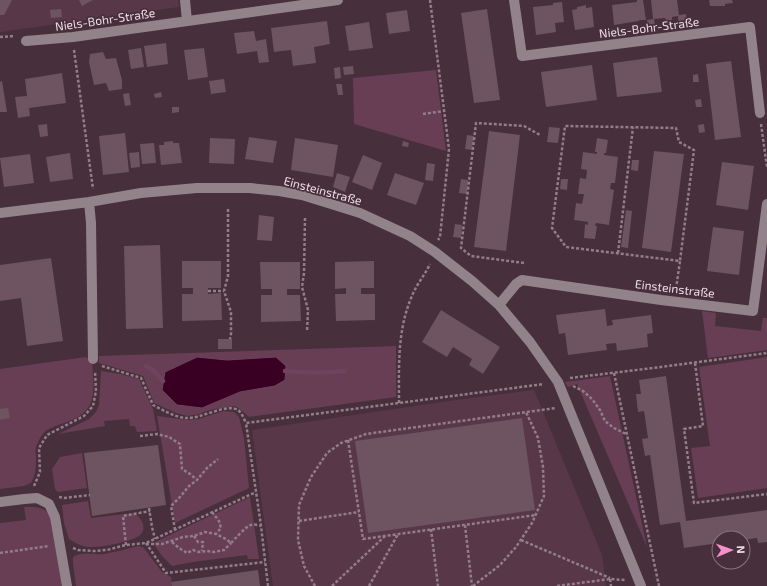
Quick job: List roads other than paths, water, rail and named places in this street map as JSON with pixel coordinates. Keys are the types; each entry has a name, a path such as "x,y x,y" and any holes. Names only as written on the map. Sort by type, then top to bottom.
{"street":[{"path":"185,0 188,21"},
{"name":"Niels-Bohr-Straße","path":"26,41 73,37 338,0"},
{"name":"Niels-Bohr-Straße","path":"514,0 522,56 750,27 760,113"},
{"name":"Einsteinstraße","path":"0,214 142,193 198,188 250,188 279,190 302,195 360,213 410,236 435,252 472,281 499,306 530,342 558,382 641,586"},
{"path":"92,201 94,361"},
{"name":"Einsteinstraße","path":"499,306 516,284 522,280 675,302 753,310 767,204"},
{"path":"0,502 37,498 49,504 55,517 67,586"}],"waterway":[{"path":"146,366 153,370 163,381"},
{"path":"285,371 344,371"}]}
